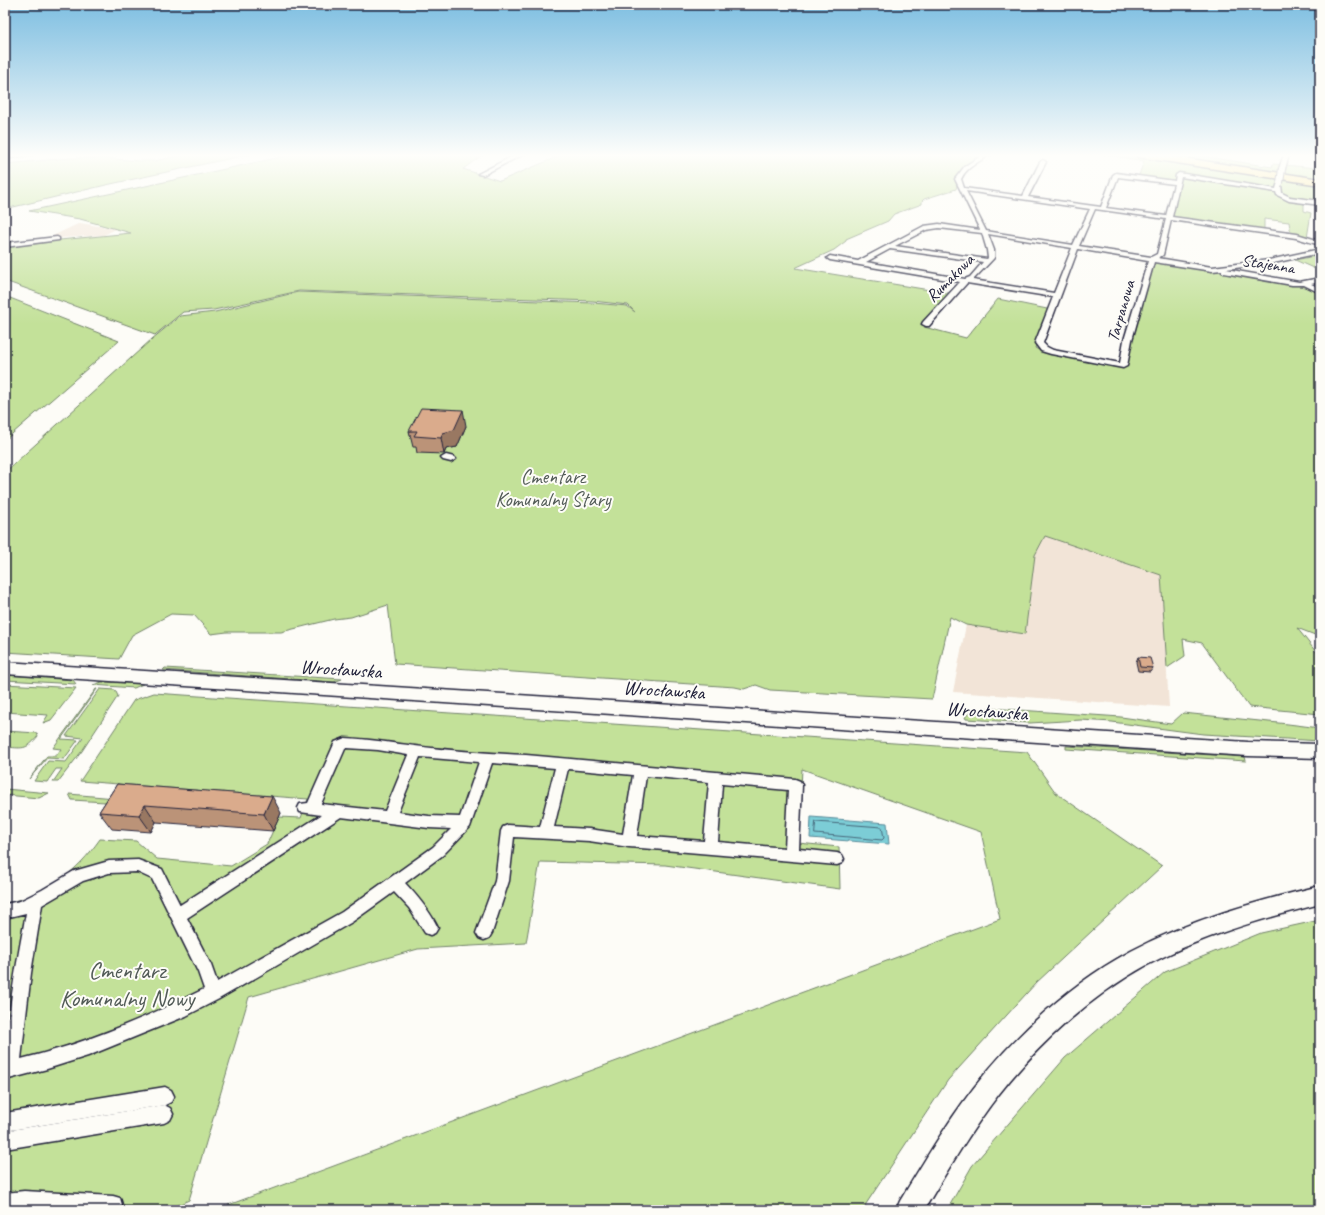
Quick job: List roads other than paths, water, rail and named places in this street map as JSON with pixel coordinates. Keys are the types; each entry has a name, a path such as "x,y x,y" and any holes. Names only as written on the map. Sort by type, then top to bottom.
{"main road":[{"name":"Wrocławska","path":"5,668 741,717 1320,751"},
{"path":"1285,750 1320,759"},
{"path":"909,1210 944,1154 992,1084 1030,1042 1090,990 1118,970 1160,948 1235,919 1320,895"}],"street":[{"name":"Rumakowa","path":"926,324 962,283 972,278 988,261 991,254 984,232 973,211"},
{"path":"830,258 1057,296 1075,247 1092,211"},
{"path":"1115,211 1297,236 1320,243"},
{"name":"Tarpanowa","path":"1057,296 1039,343 1040,346 1051,352 1123,366 1128,340 1152,259 1160,254 1170,211"},
{"name":"Stajenna","path":"859,263 928,227 939,226 1152,259 1292,283 1305,283 1320,280"},
{"path":"5,245 57,239"},
{"path":"889,247 988,261"},
{"path":"1212,269 1269,262 1320,251"},
{"path":"1305,283 1320,291"},
{"path":"466,823 429,822 390,816 309,808 342,743 378,745 416,751 487,758 526,760 716,777 795,785 792,855"},
{"path":"390,816 416,751"},
{"path":"35,901 8,1071 67,1054 171,1014 212,993 347,917 438,851 466,823 487,758"},
{"path":"546,832 563,764"},
{"path":"629,841 640,770"},
{"path":"710,848 716,777"},
{"path":"177,916 339,811"},
{"path":"484,933 502,881 508,831 589,835 629,841 837,859"},
{"path":"5,911 22,907 80,876 109,866 138,866 157,874 205,970 212,993"},
{"path":"394,882 414,903 430,928"},
{"path":"5,1122 164,1096"},
{"path":"5,1140 164,1114"},
{"path":"5,1202 24,1200 82,1206 113,1205"}],"water":[{"path":"811,817 887,823 889,844 810,838"}],"park label":[{"name":"Cmentarz Komunalny Stary","path":"553,488"},
{"name":"Cmentarz Komunalny Nowy","path":"127,984"}]}
